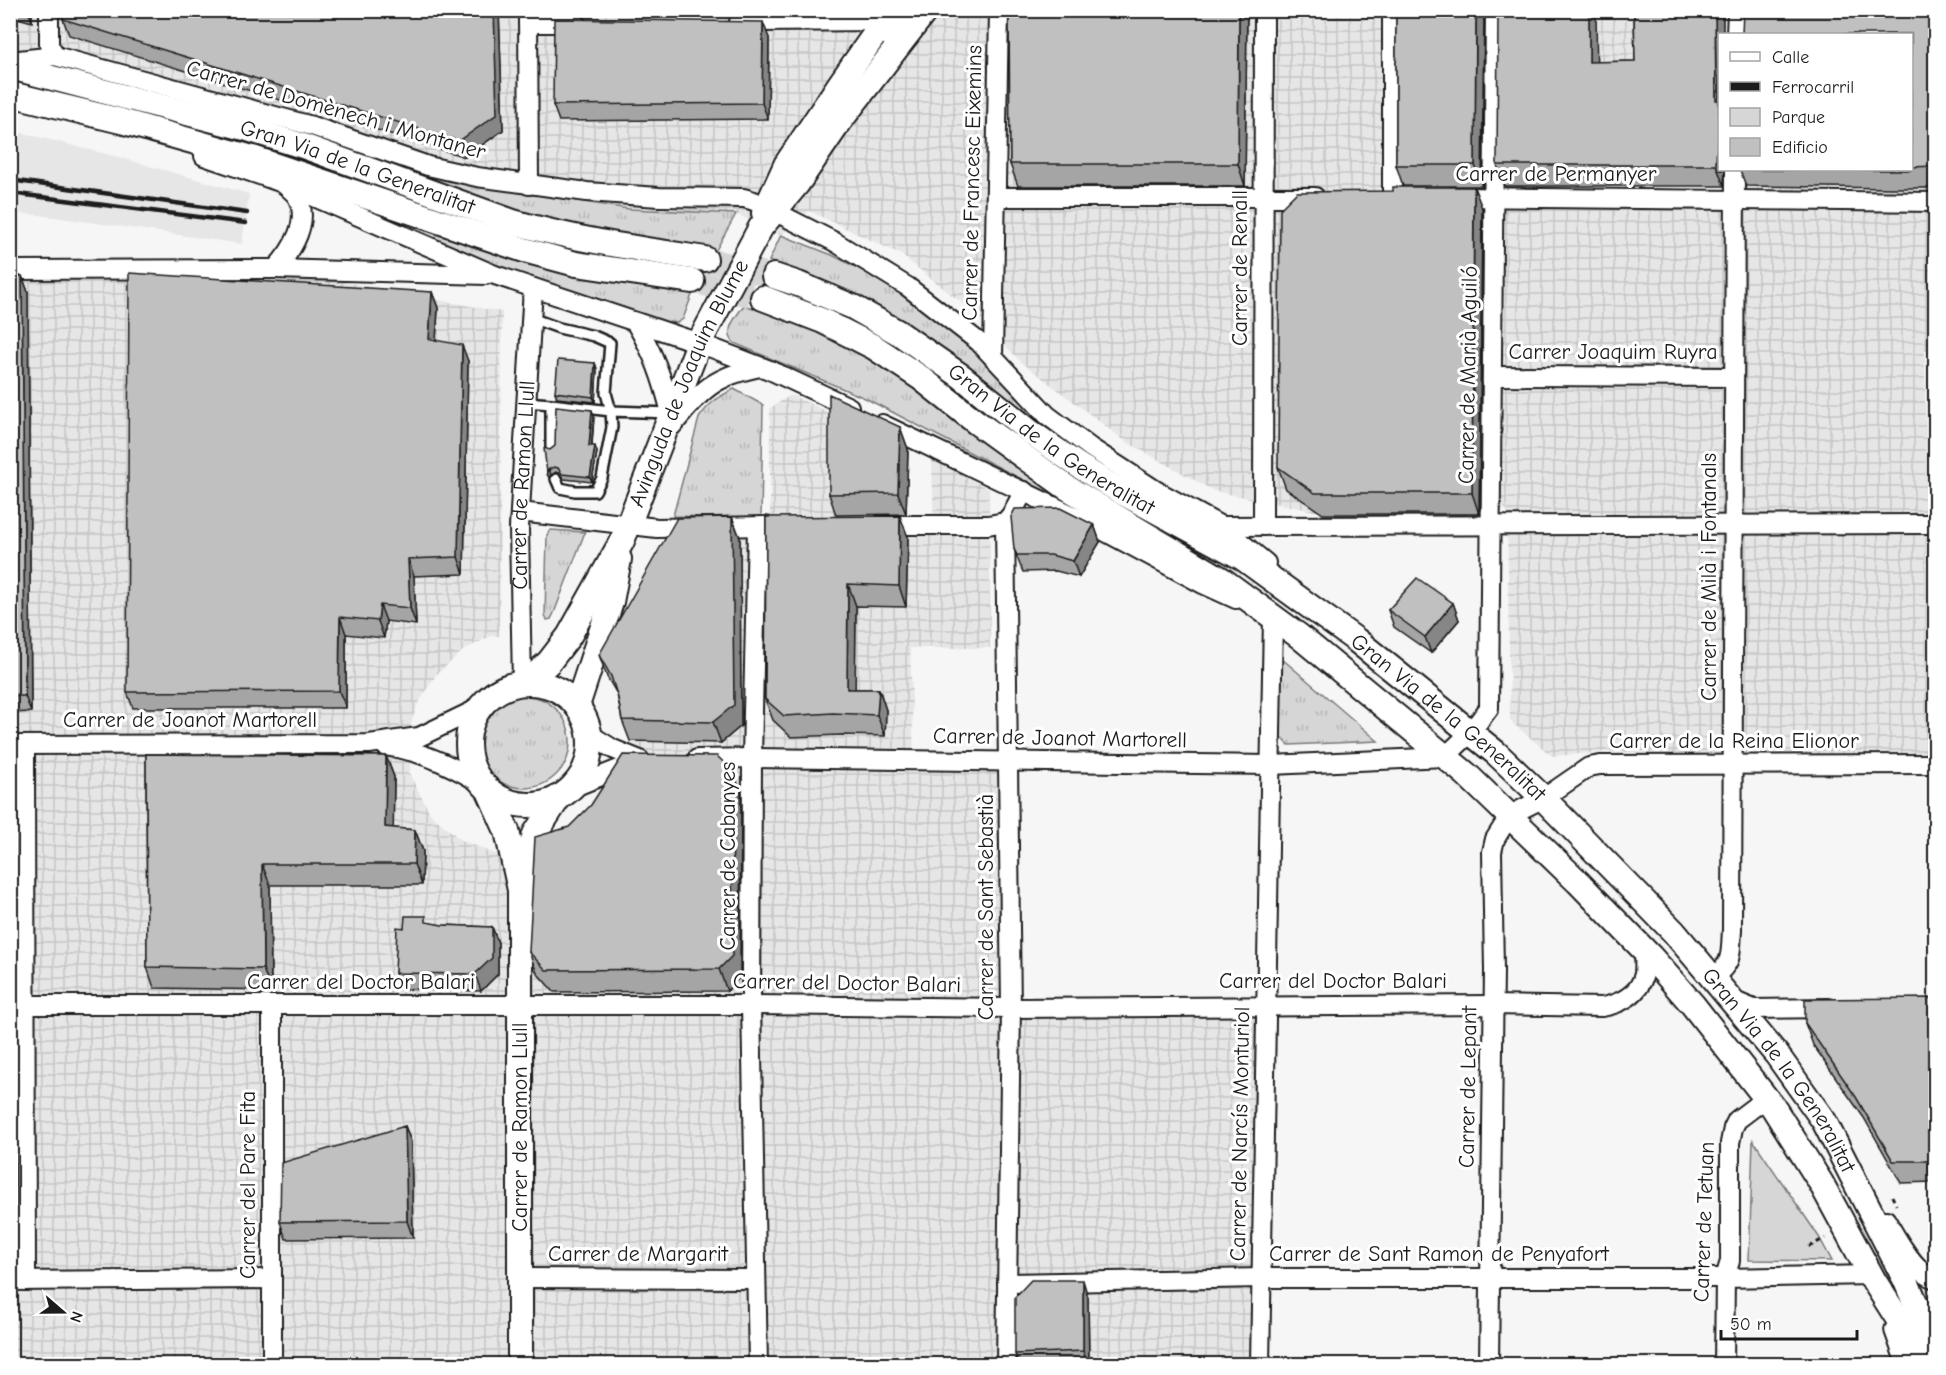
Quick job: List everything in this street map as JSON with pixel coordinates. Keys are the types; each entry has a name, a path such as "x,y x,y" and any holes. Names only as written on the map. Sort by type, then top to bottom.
{"street":[{"path":"49,10 49,45 55,56"},
{"name":"Avinguda de Joaquim Blume","path":"864,91 881,53 909,10"},
{"name":"Avinguda de Joaquim Blume","path":"768,215 926,10"},
{"name":"Carrer de Francesc Eixemins","path":"993,357 999,10"},
{"name":"Carrer de Renall","path":"1263,526 1264,10"},
{"path":"1392,10 1392,197"},
{"name":"Carrer de Marià Aguiló","path":"1470,733 1489,708 1495,10"},
{"path":"1736,33 1737,10"},
{"path":"725,22 888,16"},
{"name":"Avinguda de Joaquim Blume","path":"625,532 699,343 768,215 786,165 888,16"},
{"path":"529,185 528,17 598,23"},
{"name":"Carrer de Domènech i Montaner","path":"10,62 55,56 312,126 428,166 477,177 561,190 659,197 744,198 768,215 835,242 908,286 979,342 1047,414 1092,448 1157,491 1221,526 1266,562 1299,600"},
{"name":"Gran Via de la Generalitat","path":"10,67 248,129 303,146 513,222 593,241 705,259"},
{"name":"Gran Via de la Generalitat","path":"10,94 121,121 256,159 524,250 576,264 693,281"},
{"path":"41,101 284,184 495,275 699,343 761,367 1024,491 1203,584 1265,611"},
{"name":"Carrer de Milà i Fontanals","path":"1713,978 1727,966 1730,958 1735,171"},
{"path":"275,269 294,245 302,220 296,196 284,184"},
{"path":"996,197 1334,197"},
{"path":"1369,197 1415,197"},
{"name":"Carrer de Permanyer","path":"1437,197 1935,202"},
{"path":"10,270 275,269 495,275"},
{"name":"Gran Via de la Generalitat","path":"774,276 853,307 899,333 961,376 1029,431 1070,460 1123,493 1243,558 1356,640 1496,753 1544,798 1674,932 1777,1055 1824,1121 1905,1280 1935,1352"},
{"name":"Carrer de Ramon Llull","path":"525,682 520,512 533,288"},
{"name":"Gran Via de la Generalitat","path":"764,298 823,321 891,357 985,429 1066,486 1221,579 1360,685 1510,815 1644,950 1693,1005 1766,1098 1821,1183 1872,1278 1902,1325 1921,1365"},
{"path":"635,322 661,373 671,413"},
{"path":"661,439 703,390 722,377 761,367"},
{"name":"Carrer Joaquim Ruyra","path":"1492,376 1733,377"},
{"path":"860,525 997,523 1011,515 1024,491"},
{"path":"520,512 625,532 657,528 778,526"},
{"name":"Carrer de Sant Sebastià","path":"997,523 1009,761 1011,1008 1006,1365"},
{"path":"1221,526 1935,524"},
{"name":"Carrer de Cabanyes","path":"757,527 752,1005 758,1365"},
{"path":"520,890 507,831 471,764 468,742 472,721 479,708 497,692 525,682 549,662 569,636 625,532"},
{"path":"577,706 611,603 625,532"},
{"name":"Carrer de Narcís Monturiol","path":"1260,1365 1271,765 1265,611"},
{"path":"520,890 535,834 567,792 585,765 589,754 589,734 577,706 557,690 525,682"},
{"name":"Carrer de Joanot Martorell","path":"369,744 419,737 479,708"},
{"path":"1445,757 1470,733"},
{"path":"589,734 612,749 640,760"},
{"name":"Carrer de Joanot Martorell","path":"18,745 369,744 396,747 421,755 456,769 483,787"},
{"path":"18,745 18,1281 272,1279"},
{"name":"Carrer de Joanot Martorell","path":"685,759 1271,765 1445,757"},
{"path":"483,787 500,798 520,805 533,806 640,760 663,759"},
{"name":"Carrer de la Reina Elionor","path":"1510,815 1544,798 1589,767 1600,765 1935,764"},
{"name":"Carrer de Lepant","path":"1489,1365 1493,1005 1492,852 1495,839 1510,815"},
{"name":"Carrer de Ramon Llull","path":"520,890 520,1365"},
{"name":"Carrer del Doctor Balari","path":"18,1005 752,1005 1011,1008 1493,1005 1602,1007 1618,1004 1639,986 1644,974 1644,950"},
{"path":"1731,1000 1754,1010 1844,1008"},
{"name":"Carrer del Pare Fita","path":"272,1006 272,1365"},
{"name":"Carrer de Tetuan","path":"1724,1365 1725,1278 1730,1261 1730,1143 1737,1120 1766,1098"},
{"path":"1824,1121 1912,1261 1935,1280"},
{"name":"Carrer de Margarit","path":"520,1278 756,1279"},
{"name":"Carrer de Sant Ramon de Penyafort","path":"1007,1283 1262,1278 1872,1278"},
{"path":"1872,1278 1906,1365"}],"lane":[{"path":"531,318 559,328 594,336 610,343 606,393 612,427 602,478 595,491 560,488 556,479"},
{"path":"526,402 611,411 671,413"},
{"path":"550,404 551,449"}],"path":[{"path":"1809,1247 1825,1238"}],"shaded area":[{"path":"10,11 1392,11 1392,197 1734,199 1735,171 1913,171 1913,33 1935,11 1936,350 1925,350 1927,754 1750,755 1608,752 1552,756 1510,721 1507,509 1482,512 1329,514 1214,491 1125,441 1021,362 971,310 900,254 809,211 781,235 736,214 629,209 463,183 373,160 11,56"},
{"path":"1495,11 1641,11 1643,83 1494,85"},
{"path":"11,130 249,194 242,244 40,215 11,213"},
{"path":"275,269 502,312 499,636 491,636 464,650 436,675 417,706 411,724 410,775 431,815 461,840 493,853 523,860 543,859 627,770 630,741 619,697 604,671 655,560 669,541 770,535 770,408 791,395 837,416 836,515 838,533 934,535 932,459 989,489 990,648 910,648 914,759 1009,761 1011,1008 1266,1005 1260,1364 11,1364 10,270"}],"green space":[{"path":"373,160 463,183 629,209 736,214 716,250 664,243 586,230 510,211"},
{"path":"316,187 693,292 683,319 677,323 667,322 545,284 433,240"},
{"path":"781,235 832,255 883,281 925,310 1132,486 818,281 769,261"},
{"path":"744,305 796,322 850,345 892,370 1095,517 865,398 734,343 730,328"},
{"path":"734,389 763,405 761,519 673,516 699,418 714,401"},
{"path":"550,530 585,532 554,613 551,619 547,620 545,616 547,535"},
{"path":"1281,658 1378,741 1289,745 1279,735"},
{"path":"524,696 541,700 556,710 566,725 570,742 566,759 556,774 541,784 524,788 507,784 492,774 482,759 478,742 482,725 492,710 507,700"},
{"path":"1753,1140 1819,1237 1832,1261 1749,1260"},
{"path":"1935,1275 1935,1351 1910,1292"}],"building":[{"path":"63,10 494,10 497,114 459,141 63,19"},
{"path":"1009,10 1239,10 1238,164 1010,164"},
{"path":"1396,10 1476,10 1475,165 1396,165"},
{"path":"1498,10 1589,10 1589,62 1635,61 1634,10 1715,10 1716,100 1718,100 1716,165 1497,165"},
{"path":"1743,10 1935,10 1935,166 1913,167 1913,33 1742,33"},
{"path":"554,19 763,22 762,103 553,105"},
{"path":"1393,187 1474,187 1472,493 1315,493 1278,467 1280,209 1297,192 1393,191"},
{"path":"129,273 432,292 429,339 462,345 458,557 408,559 410,608 380,605 378,621 340,617 339,691 127,692"},
{"path":"10,276 22,276 25,696 10,696"},
{"path":"558,360 595,363 593,397 555,392"},
{"path":"829,394 900,427 898,493 829,494"},
{"path":"556,406 592,410 589,446 595,446 590,477 562,474 558,468 554,467 547,473 544,448 550,450 555,446"},
{"path":"1060,508 1094,525 1073,561 1051,555 1017,555 1014,549 1011,517 1015,509"},
{"path":"900,516 899,586 848,584 847,689 879,689 877,715 833,713 784,716 765,699 766,517"},
{"path":"732,517 734,705 713,722 622,720 611,676 599,655 677,518"},
{"path":"1417,578 1453,603 1425,637 1388,610"},
{"path":"146,754 386,756 385,827 415,830 414,864 262,864 263,969 147,967"},
{"path":"623,755 717,756 733,771 732,956 719,969 546,970 529,952 535,837 569,827 591,805"},
{"path":"405,916 426,916 426,922 442,925 492,927 492,958 475,974 395,973 397,927 404,928"},
{"path":"1935,998 1935,1161 1893,1161 1856,1097 1805,1023 1805,999"},
{"path":"405,1126 407,1221 280,1222 281,1163"},
{"path":"1031,1280 1083,1280 1083,1351 1015,1354 1015,1297"}],"tunnel":[{"path":"705,259 774,276"},
{"path":"692,281 763,298"}],"railway":[{"path":"10,180 247,213"},
{"path":"10,193 246,223"}]}
